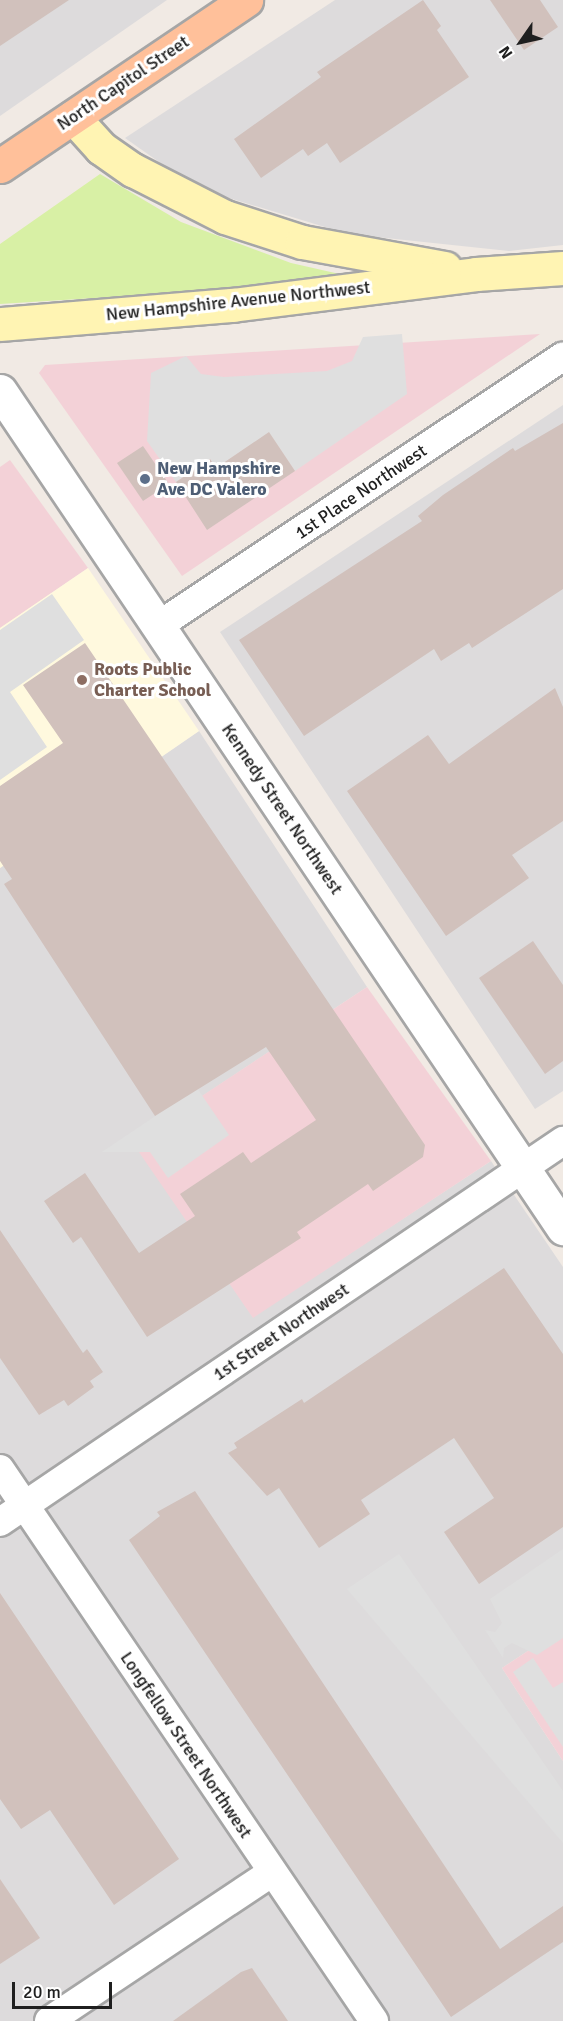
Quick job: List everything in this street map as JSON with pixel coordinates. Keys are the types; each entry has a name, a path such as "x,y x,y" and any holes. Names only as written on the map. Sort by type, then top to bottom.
{"main road":[{"name":"North Capitol Street","path":"0,166 246,0"},
{"name":"New Hampshire Avenue Northwest","path":"73,117 101,148 133,170 225,217 302,242 476,274"},
{"name":"New Hampshire Avenue Northwest","path":"0,324 232,305 476,274 563,268"}],"street":[{"name":"1st Place Northwest","path":"159,626 563,357"},
{"name":"Kennedy Street Northwest","path":"0,391 563,1228"},
{"name":"1st Street Northwest","path":"0,1522 563,1141"},
{"name":"Longfellow Street Northwest","path":"0,1469 374,2021"},
{"path":"49,2021 272,1872"}],"shaded area":[{"path":"0,0 167,0 0,116"},
{"path":"335,0 563,0 563,245 509,251 348,234 196,188 125,138"},
{"path":"402,334 407,394 295,471 269,433 216,468 210,459 176,482 147,441 151,373 186,356 201,374 224,377 327,371 352,361 363,337"},
{"path":"540,334 182,576 39,373 45,365"},
{"path":"563,405 563,1091 535,1109 220,632"},
{"path":"10,460 88,568 0,628 0,467"},
{"name":"Roots Public Charter School","path":"88,568 199,731 0,868 0,628"},
{"path":"52,594 84,640 10,692 47,747 0,780 0,630"},
{"path":"199,731 367,987 133,1142 253,1317 491,1161 563,1267 563,1628 502,1668 563,1761 563,2021 0,2021 0,868"},
{"path":"367,987 491,1161 253,1318 132,1142"},
{"path":"197,1088 229,1135 168,1178 150,1152 102,1152"},
{"path":"563,1549 563,1638 537,1655 512,1643 504,1648 503,1658 485,1630 495,1632 502,1623 490,1599"},
{"path":"399,1554 563,1791 563,1843 347,1589"},
{"path":"563,1628 563,1761 502,1668"},
{"path":"533,1658 553,1688 563,1682 563,1747 513,1672"}],"green space":[{"path":"100,174 181,222 291,263 344,275 344,282 0,304 0,244"}],"building":[{"path":"0,0 69,0 0,46"},
{"path":"423,0 441,26 437,30 469,77 340,163 327,143 308,156 303,149 261,178 234,139 321,77 317,72"},
{"path":"490,0 540,0 558,27 524,50"},
{"path":"563,423 563,589 472,648 469,643 441,661 434,649 304,736 239,640 422,521 418,516 443,495 513,448 515,451"},
{"path":"269,432 295,471 207,530 176,482 210,459 216,468"},
{"path":"143,446 169,484 143,501 117,463"},
{"path":"85,643 425,1145 423,1157 373,1191 368,1184 297,1232 301,1238 147,1337 81,1237 73,1243 44,1201 85,1173 139,1253 195,1216 180,1194 243,1152 251,1163 316,1120 266,1047 155,1116 4,884 12,879 0,861 0,786 63,743 23,685"},
{"path":"555,688 563,707 563,821 512,855 529,878 446,936 347,791 428,735 449,764"},
{"path":"533,941 563,985 563,1061 545,1074 479,978"},
{"path":"0,1230 83,1353 87,1349 103,1372 90,1381 94,1387 68,1406 64,1400 39,1415 0,1358"},
{"path":"504,1268 563,1354 563,1527 479,1584 444,1532 494,1498 454,1438 361,1500 370,1514 319,1548 279,1488 267,1496 228,1453 237,1448 234,1443 302,1399 304,1403"},
{"path":"195,1491 500,1949 563,1906 563,1942 451,2017 129,1540 160,1516 157,1512"},
{"path":"0,1593 179,1859 114,1905 50,1810 21,1829 0,1799"},
{"path":"0,1879 40,1938 0,1964"},
{"path":"252,1968 288,2021 173,2021 241,1972"}],"place":[{"name":"New Hampshire Ave DC Valero","path":"145,479"},
{"name":"Roots Public Charter School","path":"82,680"}]}
